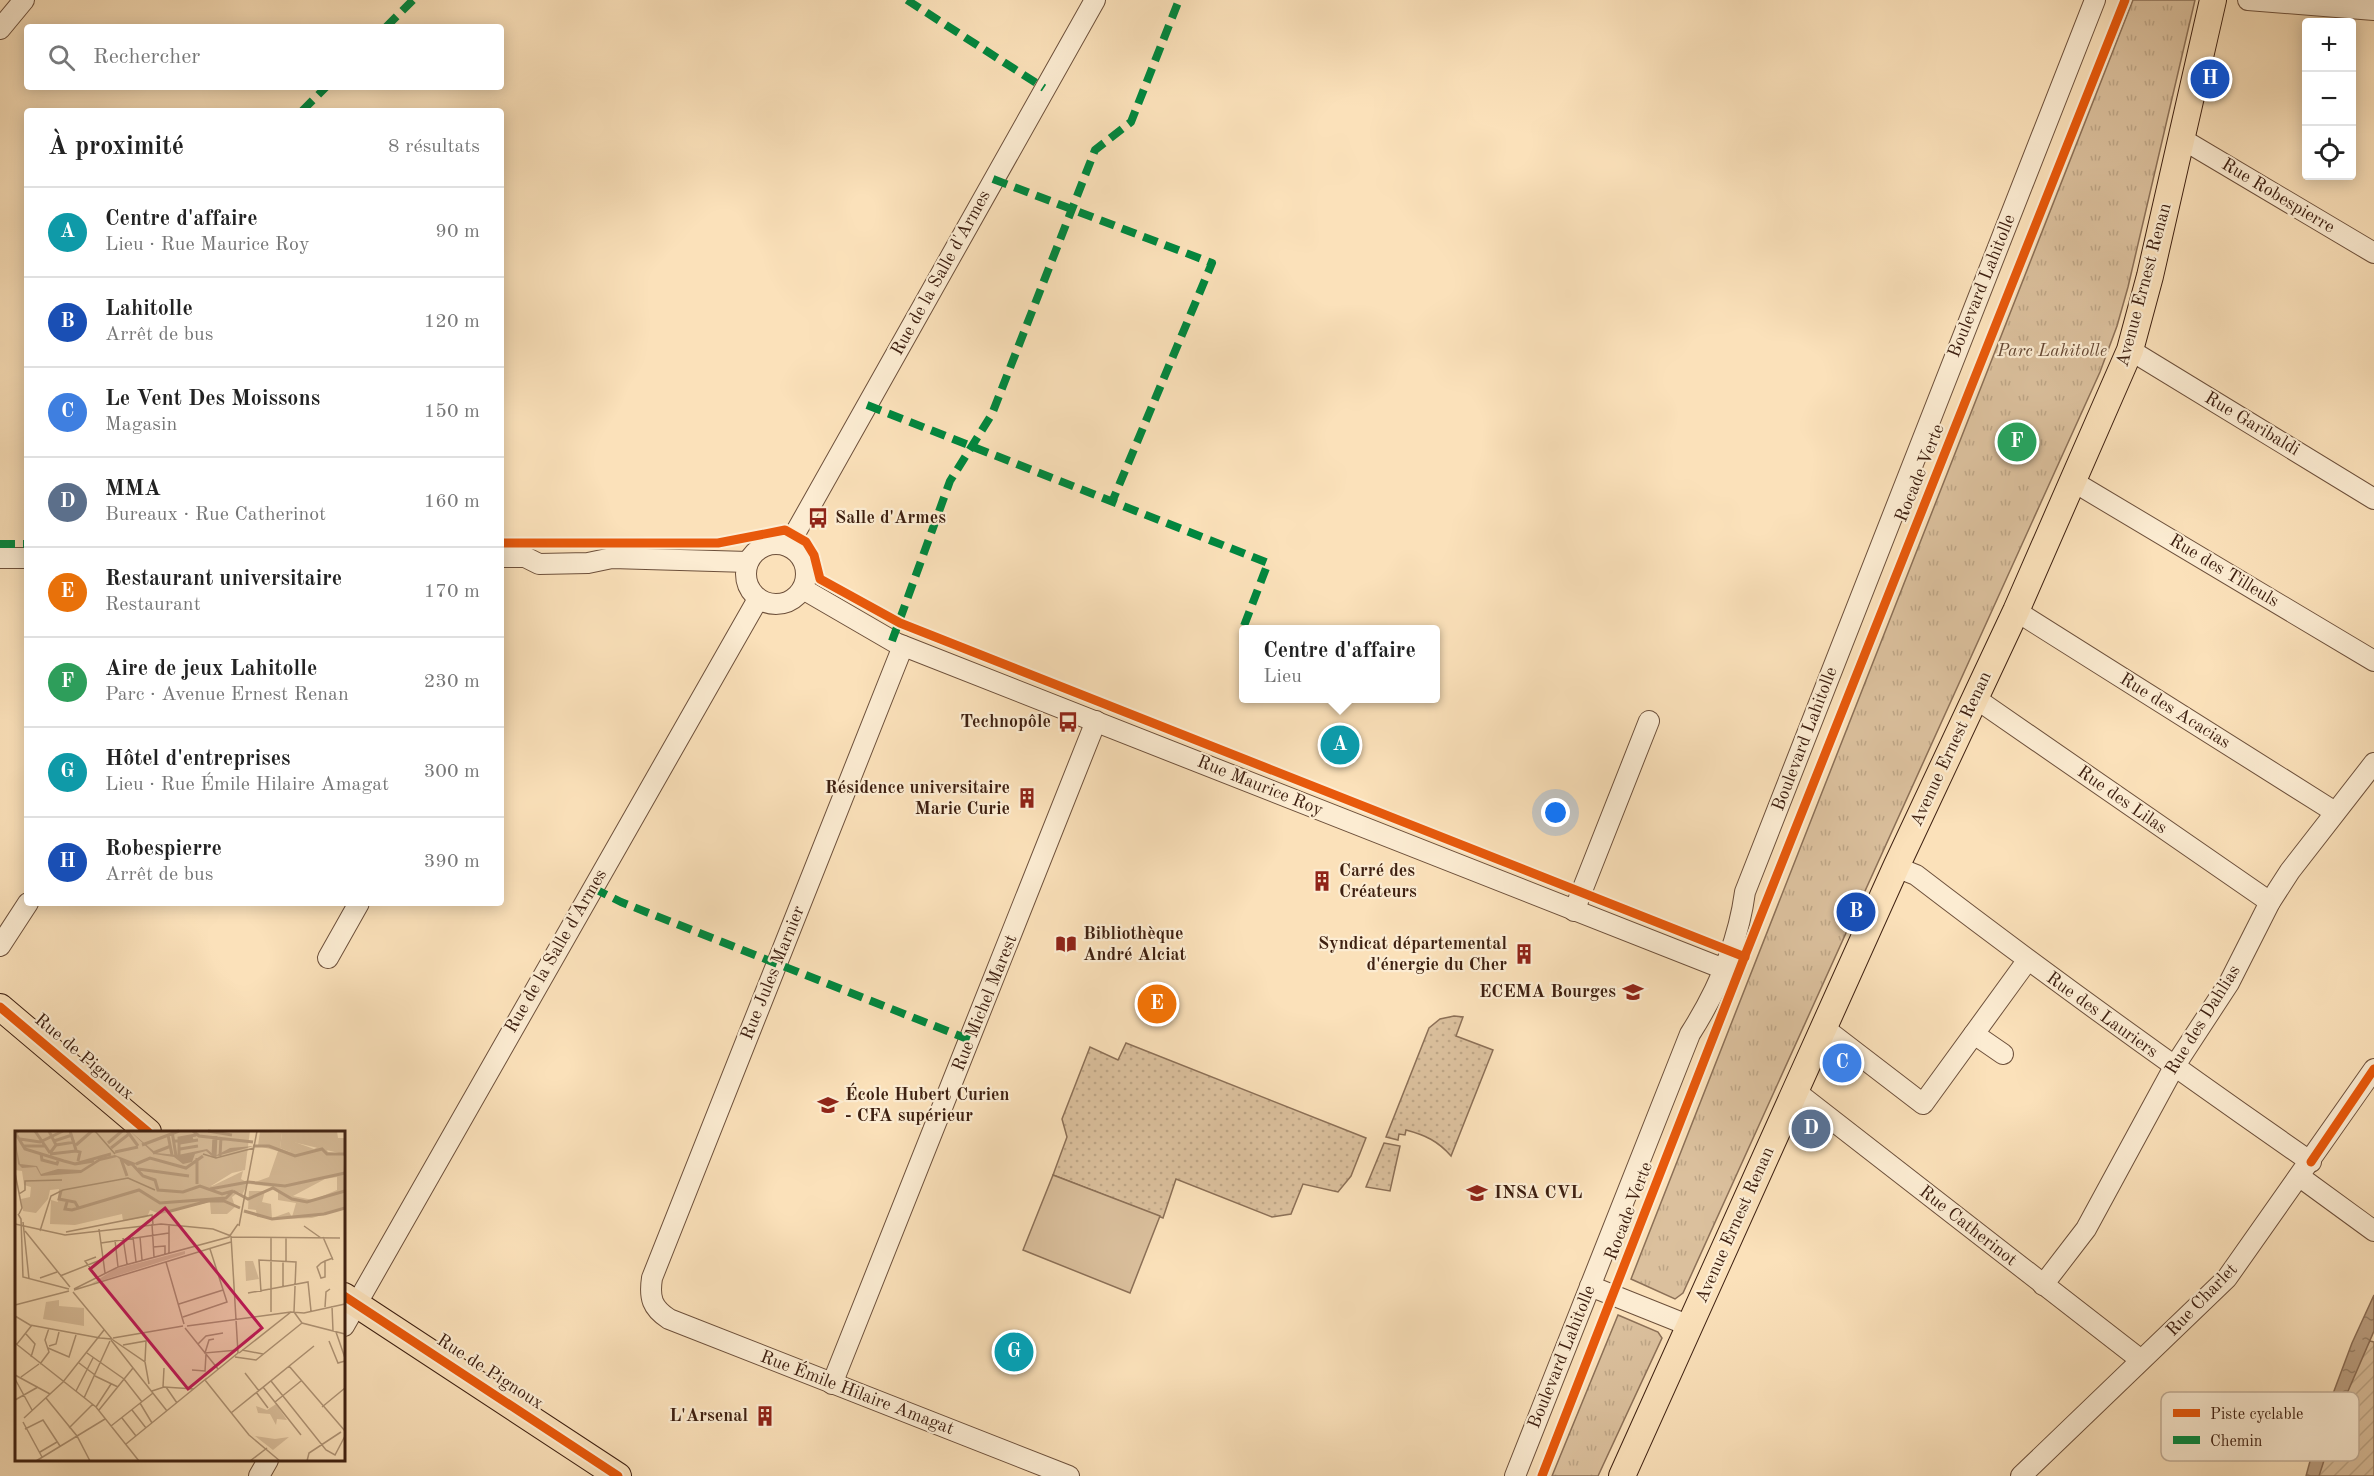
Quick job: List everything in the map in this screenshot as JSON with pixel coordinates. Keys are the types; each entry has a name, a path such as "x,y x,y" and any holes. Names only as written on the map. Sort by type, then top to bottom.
{"main road":[{"name":"Avenue Ernest Renan","path":"1622,1476 1896,867 2016,611 2130,350 2182,140 2213,0"},
{"name":"Rue de Pignoux","path":"0,1007 147,1131"},
{"name":"Rue de Pignoux","path":"348,1308 618,1476"}],"street":[{"path":"0,29 24,0"},
{"name":"Rue de la Salle d'Armes","path":"788,546 1095,0"},
{"name":"Boulevard Lahitolle","path":"1515,1476 1690,1034 1709,1004 1724,969 1740,924 1745,892 2095,0"},
{"path":"2248,0 2374,10"},
{"name":"Rue Robespierre","path":"2182,140 2372,245"},
{"name":"Rue Garibaldi","path":"2130,350 2374,499"},
{"name":"Rue des Tilleuls","path":"2074,482 2374,661"},
{"path":"776,544 788,546 805,564 806,577 803,589 791,601 774,605 758,599 749,589 745,576 748,562 755,552 765,546 776,544"},
{"path":"504,557 525,557 539,564 588,563 612,558 748,562"},
{"path":"0,558 24,558"},
{"name":"Rue Maurice Roy","path":"803,589 880,635 903,646 1724,969"},
{"name":"Rue de la Salle d'Armes","path":"348,1308 758,599"},
{"name":"Rue des Acacias","path":"2016,611 2335,812"},
{"name":"Rue Jules Marnier","path":"651,1302 652,1278 903,646"},
{"name":"Rue des Lilas","path":"1975,698 2270,902"},
{"name":"Rue Michel Marest","path":"832,1384 1096,721"},
{"path":"1574,911 1649,721"},
{"name":"Rue des Dahlias","path":"2043,1285 2086,1229 2174,1067 2229,983 2270,902 2290,871 2373,766"},
{"name":"Rue des Lauriers","path":"1896,867 1916,875 2027,960 2174,1067 2305,1169 2374,1231"},
{"path":"0,946 26,906"},
{"path":"328,958 357,906"},
{"path":"1824,1028 1923,1104 2027,960"},
{"path":"1974,1034 2003,1054"},
{"name":"Rue Charlet","path":"2021,1476 2227,1278 2374,1069"},
{"name":"Rue Catherinot","path":"1795,1091 2141,1360"},
{"path":"1590,1286 1690,1326"},
{"name":"Rue Émile Hilaire Amagat","path":"651,1302 658,1312 669,1319 1069,1476"},
{"path":"258,1476 267,1461"}],"green space":[{"name":"Parc Lahitolle","path":"2133,0 2195,0 2117,326 2100,372 1683,1293 1675,1299 1631,1279"},
{"path":"1463,1017 1456,1036 1493,1050 1451,1156 1436,1142 1413,1132 1406,1130 1405,1135 1399,1134 1398,1140 1386,1137 1429,1028 1440,1019"},
{"path":"1126,1043 1366,1138 1351,1176 1338,1192 1303,1184 1291,1214 1272,1217 1176,1179 1163,1218 1053,1175 1067,1137 1062,1119 1090,1047 1118,1060"},
{"path":"1384,1143 1400,1146 1390,1191 1366,1187"},
{"path":"1053,1175 1160,1216 1130,1293 1023,1250"},
{"path":"1618,1315 1658,1332 1662,1338 1598,1476 1552,1476"},
{"path":"2370,1341 2374,1342 2374,1476 2311,1476 2317,1461 2359,1461 2359,1392 2343,1392 2357,1356"}],"water":[{"path":"2374,1295 2374,1331 2348,1392 2334,1392 2352,1343"},
{"path":"2310,1461 2324,1461 2319,1476 2306,1476"}],"marked path":[{"path":"389,24 413,0"},
{"path":"907,0 1044,88"},
{"path":"892,641 950,481 992,414 1095,150 1131,122 1179,0"},
{"path":"305,108 323,90"},
{"path":"993,179 1212,263 1112,502"},
{"path":"867,405 1268,563 1244,625"},
{"path":"0,544 24,544"},
{"path":"593,888 621,902 970,1040"}],"cycle path":[{"name":"Rocade Verte","path":"1542,1476 1746,953 2125,0"},
{"path":"504,543 718,543 785,530 806,542 814,555 820,579 900,623 1745,957"},
{"path":"0,1007 147,1131"},
{"path":"2311,1162 2374,1069"},
{"path":"345,1297 618,1476"}],"place":[{"name":"Robespierre","path":"2210,79"},
{"name":"Aire de jeux Lahitolle","path":"2017,442"},
{"name":"Salle d'Armes","path":"818,518"},
{"name":"Technopôle","path":"1068,722"},
{"name":"Centre d'affaire","path":"1340,745"},
{"name":"Résidence universitaire Marie Curie","path":"1027,798"},
{"name":"Carré des Créateurs","path":"1322,881"},
{"name":"Lahitolle","path":"1856,912"},
{"name":"Bibliothèque André Alciat","path":"1066,944"},
{"name":"Syndicat départemental d'énergie du Cher","path":"1524,954"},
{"name":"ECEMA Bourges","path":"1633,992"},
{"name":"Restaurant universitaire","path":"1157,1004"},
{"name":"Le Vent Des Moissons","path":"1842,1063"},
{"name":"École Hubert Curien - CFA supérieur","path":"828,1105"},
{"name":"MMA","path":"1811,1129"},
{"name":"INSA CVL","path":"1477,1193"},
{"name":"Hôtel d'entreprises","path":"1014,1352"},
{"name":"L'Arsenal","path":"765,1416"}]}
